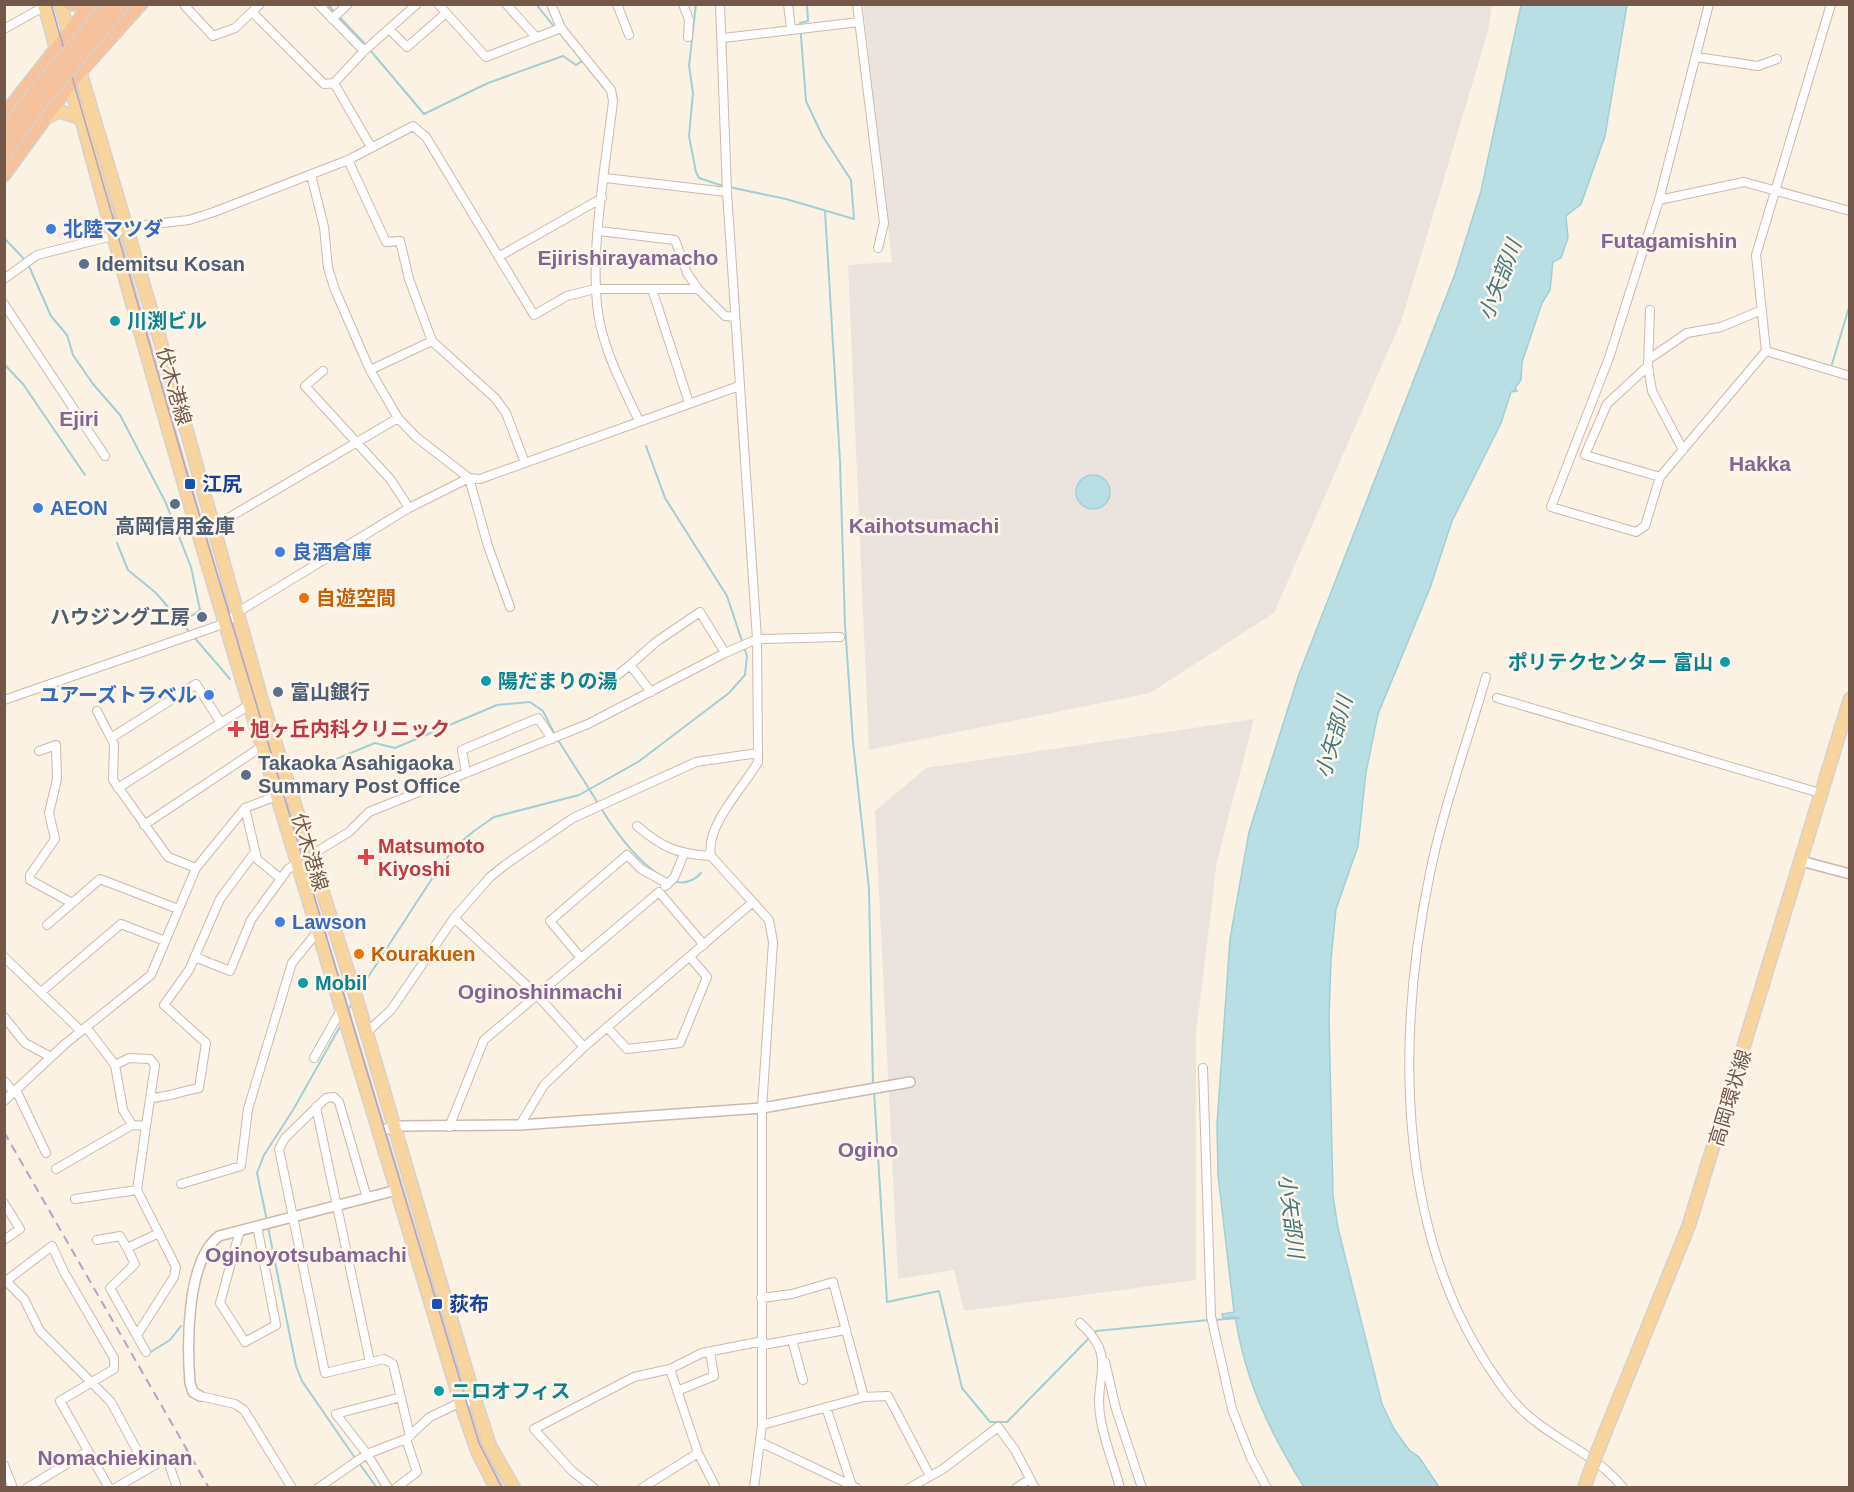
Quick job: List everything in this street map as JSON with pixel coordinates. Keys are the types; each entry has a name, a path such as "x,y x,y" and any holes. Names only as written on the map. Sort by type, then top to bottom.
{"highway":[{"path":"70,4 91,5"},
{"path":"4,133 33,94 109,4"},
{"path":"4,155 39,106 124,4"},
{"path":"4,175 69,86 141,4"},
{"path":"4,115 91,5"}],"main road":[{"name":"伏木港線","path":"60,4 127,226 262,701 292,790 393,1127 424,1221 475,1400 490,1446 514,1488"},
{"name":"伏木港線","path":"45,5 55,48 82,121 261,747 278,795 461,1404 477,1453 496,1488"},
{"path":"45,119 58,111 78,117 82,121"},
{"name":"高岡環状線","path":"1584,1488 1689,1225 1850,699"}],"street":[{"path":"186,4 185,6 213,36 235,28 260,4"},
{"path":"318,4 335,16 368,48"},
{"path":"335,16 348,4"},
{"path":"252,12 324,84 334,83 368,48 417,4"},
{"path":"438,4 486,57 561,28"},
{"path":"506,4 536,37"},
{"path":"551,4 561,28 611,90 613,101 595,289 601,328 614,370 639,421"},
{"path":"617,4 629,35"},
{"path":"682,4 689,20 688,37"},
{"path":"720,4 727,192 757,639 758,753 753,771 713,831 709,845 711,856 769,920 772,942 762,1108 762,1425 754,1488"},
{"path":"788,4 791,29"},
{"path":"857,4 884,224 878,248"},
{"path":"1709,4 1659,200 1609,358 1551,507 1636,532 1641,531 1645,526 1660,477 1766,351 1756,255 1831,4"},
{"path":"4,29 45,5"},
{"path":"389,29 407,47 446,13"},
{"path":"723,38 859,22"},
{"path":"1696,57 1758,66 1777,59"},
{"path":"334,83 371,147"},
{"path":"4,279 26,261 113,234 127,226 189,220 311,176 348,160 413,126 426,137 534,315 567,296 595,289 698,289"},
{"path":"348,160 386,242 400,241 409,279 432,341 495,398 506,413 525,463"},
{"path":"311,176 335,290 370,370 398,418 416,437 469,478 488,546 510,607"},
{"path":"605,178 727,192"},
{"path":"1659,200 1744,182 1850,212"},
{"path":"500,256 602,198"},
{"path":"599,231 675,240 687,273 698,289 725,316 735,317"},
{"path":"652,289 689,403"},
{"path":"4,304 105,456"},
{"path":"1660,477 1585,455 1607,404 1648,362 1687,333 1721,327 1762,309"},
{"path":"1650,310 1648,362 1652,391 1683,450"},
{"path":"370,370 432,341"},
{"path":"1766,351 1850,376"},
{"path":"323,371 305,386 391,480 409,508"},
{"path":"4,700 226,623 238,612 409,508 469,478 480,479 739,386"},
{"path":"213,527 398,418"},
{"path":"609,682 656,642 700,612 725,653"},
{"path":"195,957 230,971 251,920 281,879 297,862 349,832 369,812 588,724 725,653 757,639 840,637"},
{"path":"630,665 651,692"},
{"path":"1486,676 1430,871 1414,964 1409,1012 1411,1131 1425,1213 1434,1247 1458,1312 1497,1379 1524,1412 1615,1477 1623,1488"},
{"path":"111,738 196,684 221,723"},
{"path":"1497,698 1820,793"},
{"path":"118,788 249,705"},
{"path":"97,711 114,744 113,780 118,788 168,857 196,868"},
{"path":"466,773 462,750 538,717 552,739"},
{"path":"39,751 56,745 57,779 49,813 55,839 30,875 30,880 72,903"},
{"path":"144,825 261,747"},
{"path":"366,1033 391,1010 454,918 490,877 573,818 696,762 758,753"},
{"path":"4,1101 83,1029 151,975 196,868 245,808 292,790"},
{"path":"245,808 257,859 281,879"},
{"path":"637,826 659,845 684,854 711,856"},
{"path":"151,1098 175,1096 182,1091 199,1088 206,1042 164,1005 195,957 220,899 255,852"},
{"path":"449,1127 484,1040 668,884 674,878 684,854"},
{"path":"581,958 550,921 627,855 641,869 668,884"},
{"path":"1801,861 1850,874"},
{"path":"47,925 100,879 178,909"},
{"path":"659,892 704,945"},
{"path":"520,1125 544,1085 584,1047 753,902"},
{"path":"454,918 537,995 584,1047"},
{"path":"41,992 121,924 165,941"},
{"path":"182,1185 241,1166 248,1109 292,963 318,931"},
{"path":"4,957 83,1029 115,1065 123,1110 132,1125"},
{"path":"607,1027 627,1049 680,1043 707,977 690,957"},
{"path":"314,1058 342,1008"},
{"path":"4,1017 26,1043 51,1057"},
{"path":"115,1065 129,1058 150,1059 155,1065 137,1190 176,1268 174,1277 137,1335"},
{"path":"1203,1068 1211,1316 1232,1409 1251,1458 1267,1488"},
{"path":"4,1081 15,1091 46,1153"},
{"path":"378,1131 393,1127 520,1125 762,1108 910,1083"},
{"path":"367,1198 339,1102 334,1097 326,1098 285,1138 279,1149 325,1373 384,1359 393,1364 417,1472 396,1488"},
{"path":"316,1107 370,1362"},
{"path":"56,1169 132,1125 146,1126"},
{"path":"75,1199 137,1190"},
{"path":"292,1488 244,1410 235,1404 200,1396 193,1392 187,1348 193,1293 210,1243 219,1236 240,1230 397,1190"},
{"path":"4,1203 20,1230 4,1240"},
{"path":"240,1230 220,1303 245,1342 276,1325 257,1226"},
{"path":"127,1248 159,1233"},
{"path":"97,1240 120,1236 135,1264 110,1288 146,1352"},
{"path":"109,1488 60,1401 94,1382 114,1370 114,1358 64,1272 52,1246 5,1280 24,1299 40,1331 94,1382 111,1402 147,1469"},
{"path":"761,1298 792,1294 833,1282 864,1397"},
{"path":"1080,1323 1095,1336 1142,1488"},
{"path":"594,1488 572,1471 534,1429 634,1377 670,1369 710,1352 845,1330"},
{"path":"792,1340 803,1380"},
{"path":"677,1391 714,1376 710,1352"},
{"path":"1104,1361 1099,1379 1100,1419 1120,1488"},
{"path":"670,1369 698,1454 716,1488"},
{"path":"762,1425 864,1397 888,1396 930,1476"},
{"path":"388,1488 367,1454 336,1414 401,1397"},
{"path":"318,1488 367,1454 408,1437 430,1417 475,1400"},
{"path":"826,1407 852,1486"},
{"path":"909,1488 930,1476 998,1427 1015,1450 1035,1488"},
{"path":"760,1442 852,1486"},
{"path":"27,1488 88,1451"},
{"path":"642,1488 698,1454"},
{"path":"115,1488 167,1458 177,1488"},
{"path":"4,1465 13,1488"},
{"path":"1016,1488 1030,1479"}],"shaded area":[{"path":"863,5 1492,5 1488,31 1402,319 1274,613 1150,693 869,750 848,265 892,262"},
{"path":"1254,719 1217,861 1196,1034 1196,1280 964,1311 954,1270 898,1279 875,811 926,768"}],"water":[{"name":"小矢部川","path":"1521,5 1627,5 1605,136 1581,204 1566,216 1568,238 1561,258 1553,262 1550,290 1542,303 1522,362 1521,380 1515,388 1517,391 1511,392 1501,423 1452,521 1430,588 1378,714 1366,772 1358,846 1336,909 1331,959 1329,1017 1333,1196 1338,1228 1382,1404 1394,1429 1409,1450 1419,1457 1439,1487 1304,1487 1260,1406 1246,1364 1235,1317 1223,1318 1222,1314 1234,1312 1218,1175 1217,1124 1230,939 1249,832 1298,677 1455,274 1481,191"},
{"path":"1093,475 1105,480 1110,492 1105,504 1093,509 1081,504 1076,492 1081,480"}],"waterway":[{"path":"327,4 367,46"},
{"path":"536,4 555,28"},
{"path":"696,4 689,66 693,93 689,136 699,178 723,186"},
{"path":"729,187 786,199 854,219 851,180 822,135 806,101 800,23 808,21 807,4"},
{"path":"559,32 604,88"},
{"path":"370,50 424,114 488,83 563,56 576,65 582,61"},
{"path":"825,211 840,461 845,625 853,742 869,889 873,1085"},
{"path":"4,238 25,260"},
{"path":"28,264 51,316 67,335 73,355 93,384 120,415 165,501 191,567 200,610 180,624"},
{"path":"1832,364 1850,304"},
{"path":"4,364 23,384 85,475"},
{"path":"359,991 433,877 455,847 474,831 494,817 579,795 638,762 729,693 745,675 747,656 727,596 665,498 646,446"},
{"path":"117,543 128,570 156,593 230,679"},
{"path":"314,768 375,743 395,748 497,705 530,702 543,711 555,735"},
{"path":"558,740 598,803"},
{"path":"601,808 630,849 659,875 674,881 688,882 701,873"},
{"path":"347,1012 353,1002"},
{"path":"267,1221 257,1173 264,1155 293,1110 342,1023"},
{"path":"874,1091 887,1302 939,1291 962,1388 990,1422 1007,1422 1096,1331 1209,1320"},
{"path":"268,1227 296,1366 302,1381 355,1458"},
{"path":"1214,1320 1239,1318"},
{"path":"149,1353 170,1340 181,1326"},
{"path":"359,1463 377,1488"}],"tram line":[{"path":"51,4 190,484 479,1443 502,1488"}],"railway":[{"path":"4,1132 209,1488"}],"place":[{"name":"北陸マツダ","path":"51,229"},
{"name":"Idemitsu Kosan","path":"84,264"},
{"name":"川渕ビル","path":"115,321"},
{"name":"江尻","path":"190,484"},
{"name":"高岡信用金庫","path":"175,504"},
{"name":"AEON","path":"38,508"},
{"name":"良酒倉庫","path":"280,552"},
{"name":"自遊空間","path":"304,598"},
{"name":"ハウジング工房","path":"202,617"},
{"name":"ポリテクセンター 富山","path":"1725,662"},
{"name":"陽だまりの湯","path":"486,681"},
{"name":"富山銀行","path":"278,692"},
{"name":"ユアーズトラベル","path":"209,695"},
{"name":"旭ヶ丘内科クリニック","path":"236,729"},
{"name":"Takaoka Asahigaoka Summary Post Office","path":"246,775"},
{"name":"Matsumoto Kiyoshi","path":"366,857"},
{"name":"Lawson","path":"280,922"},
{"name":"Kourakuen","path":"359,954"},
{"name":"Mobil","path":"303,983"},
{"name":"荻布","path":"437,1304"},
{"name":"ニロオフィス","path":"439,1391"}],"district":[{"name":"Futagamishin","path":"1669,241"},
{"name":"Ejirishirayamacho","path":"628,258"},
{"name":"Ejiri","path":"79,419"},
{"name":"Hakka","path":"1760,464"},
{"name":"Kaihotsumachi","path":"924,526"},
{"name":"Oginoshinmachi","path":"540,992"},
{"name":"Ogino","path":"868,1150"},
{"name":"Oginoyotsubamachi","path":"306,1255"},
{"name":"Nomachiekinan","path":"115,1458"}]}
